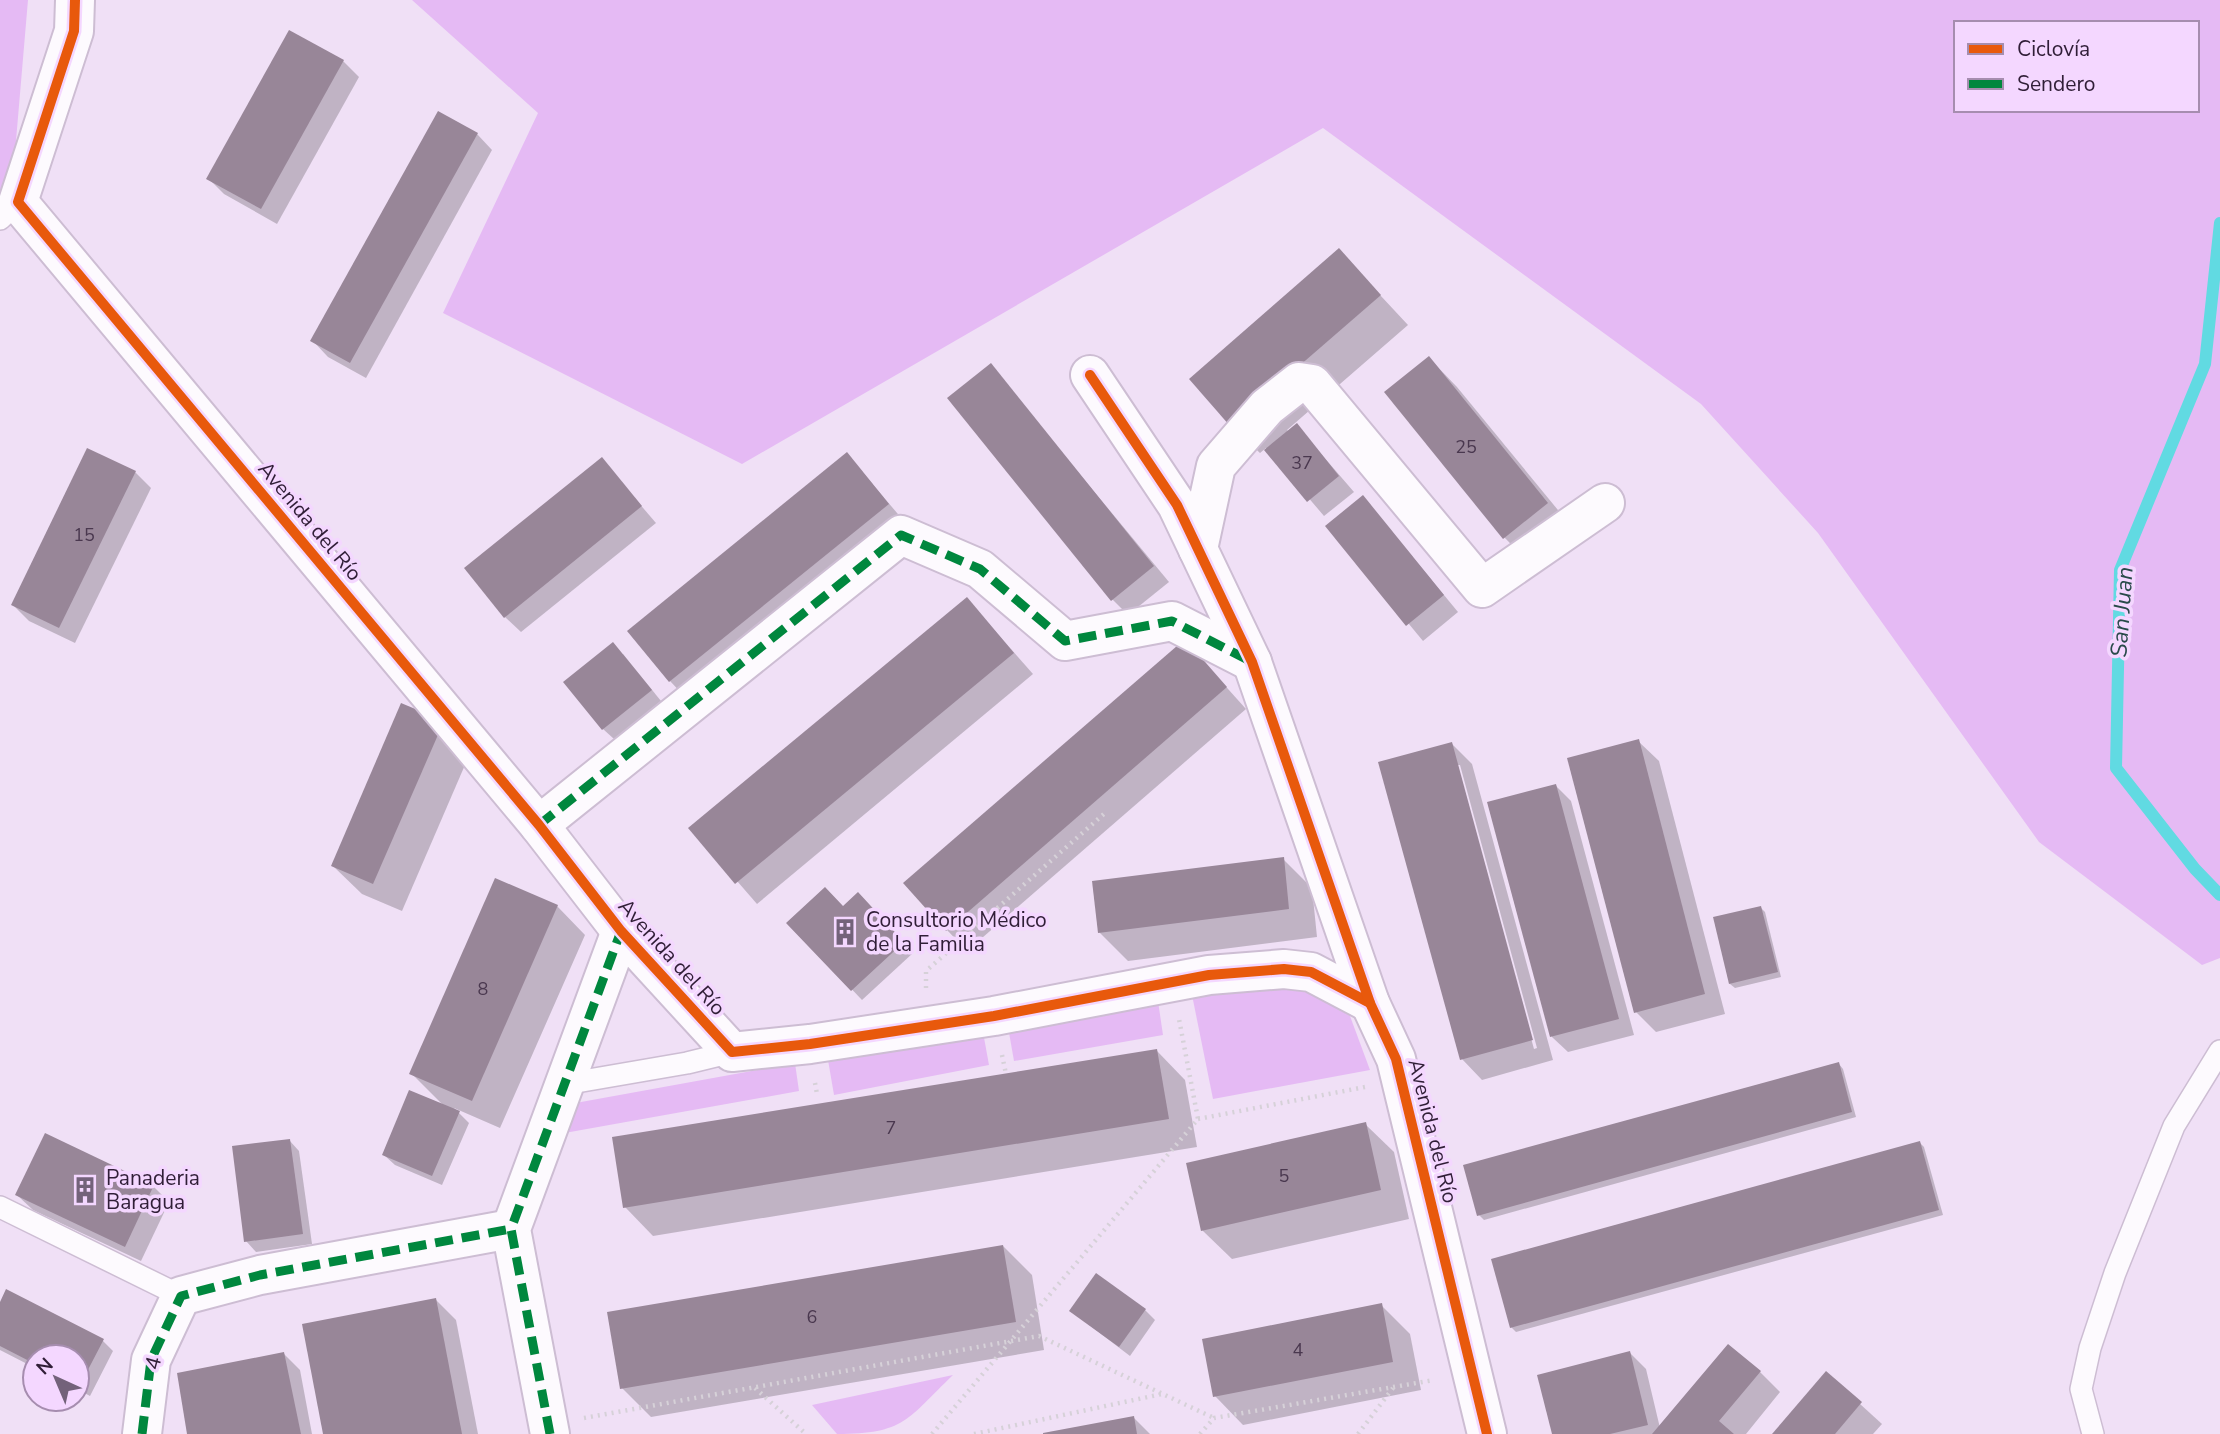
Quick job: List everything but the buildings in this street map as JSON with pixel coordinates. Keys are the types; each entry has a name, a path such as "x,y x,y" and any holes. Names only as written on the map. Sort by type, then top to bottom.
{"street":[{"name":"Avenida del Río","path":"75,0 74,31 9,210 539,825 621,931 732,1052"},
{"name":"Avenida del Río","path":"1090,375 1177,505 1252,662 1370,1003 1396,1059 1487,1434"},
{"path":"1198,549 1216,466 1267,407 1299,382 1312,384 1482,588 1605,503"},
{"path":"539,825 901,536 980,569 1065,641 1172,621 1252,662"},
{"path":"549,1429 511,1229 621,931"},
{"path":"732,1052 925,1027 1209,975 1284,969 1311,972 1370,1003"},
{"path":"181,1296 260,1275 511,1229"},
{"name":"4","path":"142,1434 151,1360 181,1296"}],"lane":[{"path":"2093,1434 2081,1389 2090,1348 2115,1273 2174,1126 2220,1051"},
{"path":"565,1084 687,1063 732,1052"},
{"path":"0,1207 181,1296"}],"path":[{"path":"925,1027 926,971 1105,813"},
{"path":"1173,982 1198,1119"},
{"path":"932,1434 1198,1119 1401,1081"},
{"path":"549,1429 1039,1336 1214,1418 1472,1374"},
{"path":"1357,1434 1394,1387"},
{"path":"755,1388 806,1434"},
{"path":"974,1434 1163,1394"},
{"path":"1200,1434 1214,1418"}],"shaded area":[{"path":"0,0 28,0 13,176 0,190"},
{"path":"412,0 2220,0 2220,958 2202,965 2039,842 1818,533 1701,404 1323,128 742,464 443,313 538,113"},
{"path":"1302,988 1350,1016 1370,1070 1213,1099 1192,995"},
{"path":"1158,1001 1163,1035 1014,1061 1008,1027"},
{"path":"983,1032 989,1065 834,1095 828,1060"},
{"path":"795,1063 799,1091 559,1134 570,1104"},
{"path":"953,1375 914,1413 891,1427 877,1431 837,1434 812,1405"}],"waterway":[{"name":"San Juan","path":"2220,223 2205,364 2120,570 2116,768 2195,869 2220,895"}],"marked path":[{"path":"539,825 901,535 980,569 1065,641 1172,621 1250,661"},
{"path":"550,1434 511,1229 621,931"},
{"path":"142,1434 151,1360 181,1296 260,1275 511,1229"}],"cycle path":[{"path":"75,0 74,31 18,202 539,825 621,931 732,1052 810,1044 994,1016 1209,975 1284,969 1311,972 1370,1003"},
{"path":"1090,375 1177,505 1252,662 1370,1003 1396,1059 1487,1434"}],"place":[{"name":"Consultorio Médico de la Familia","path":"845,932"},
{"name":"Panaderia Baragua","path":"85,1190"}]}
